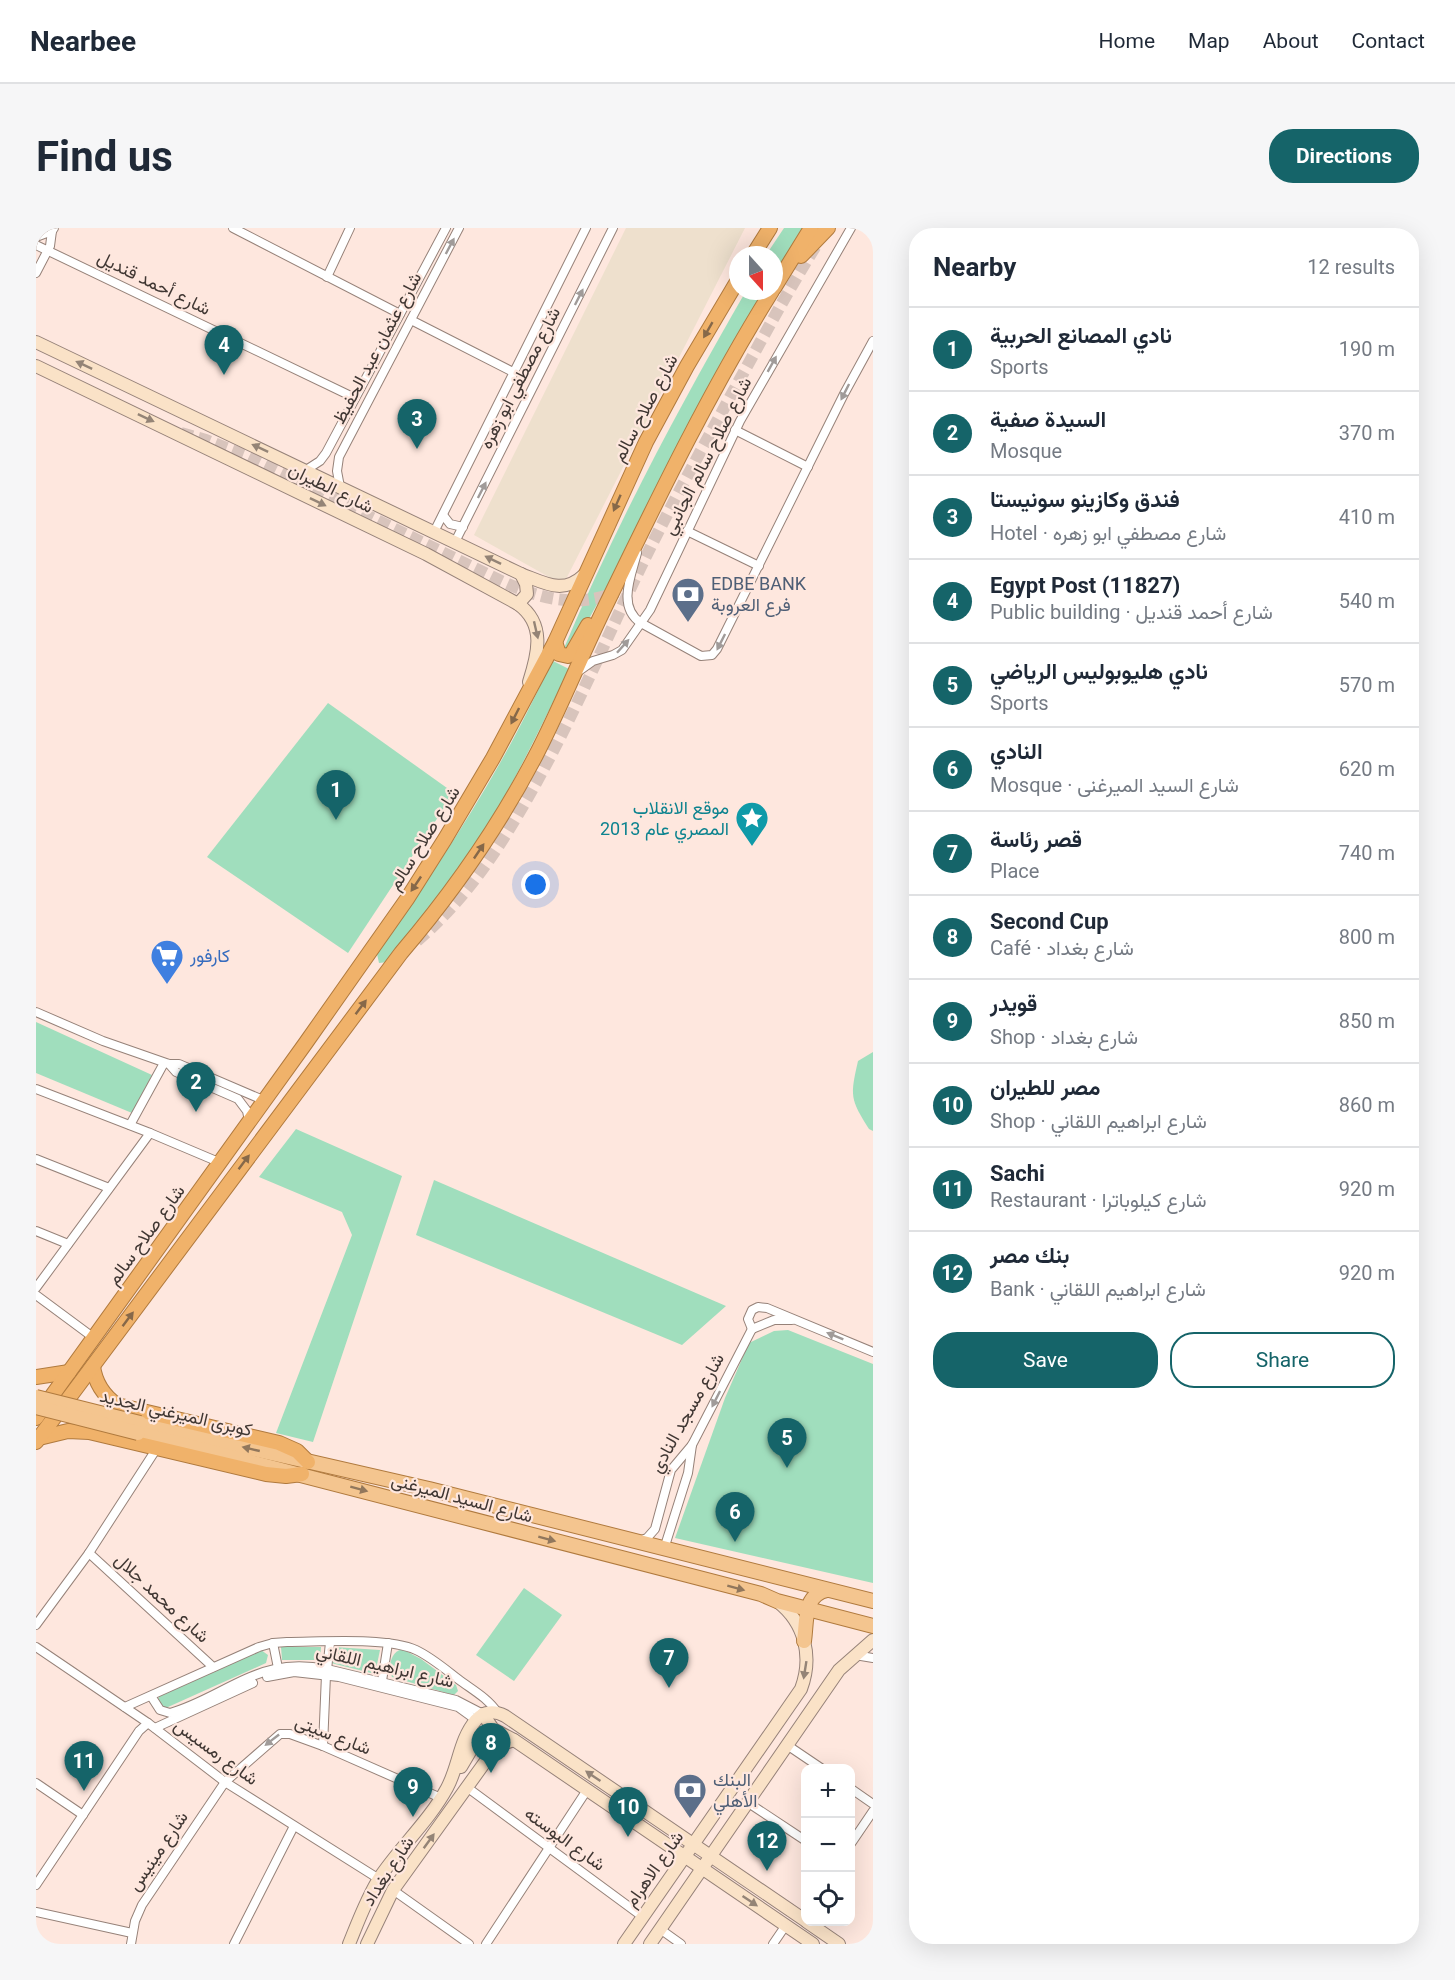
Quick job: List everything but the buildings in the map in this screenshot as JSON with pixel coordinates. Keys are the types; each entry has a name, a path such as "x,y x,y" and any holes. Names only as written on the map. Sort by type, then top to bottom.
{"highway":[{"path":"759,246 770,228"},
{"name":"شارع صلاح سالم","path":"783,275 811,228"},
{"path":"783,275 828,228"},
{"name":"شارع صلاح سالم","path":"36,1418 221,1163 263,1100 361,964 445,839 493,758 555,642 646,442 729,295"},
{"name":"شارع صلاح سالم","path":"37,1440 449,893 493,830 541,744 605,607 698,419 767,300"},
{"path":"555,642 559,654 570,655 587,626 605,607"},
{"path":"361,964 382,979"},
{"name":"شارع السيد الميرغنى","path":"37,1440 68,1431 89,1432 266,1474 286,1476 305,1468 297,1451 279,1443 123,1406 111,1400 101,1390 93,1366"},
{"path":"36,1377 69,1372"},
{"path":"112,1438 113,1420 123,1406"}],"main road":[{"name":"شارع الطيران","path":"36,342 521,574 547,584 561,586 574,583 584,575"},
{"name":"شارع الطيران","path":"36,366 426,554 518,604 531,616 538,636 537,656 526,695"},
{"path":"518,604 527,594 526,584 521,574"},
{"name":"كوبرى الميرغني الجديد","path":"36,1397 305,1468"},
{"name":"كوبرى الميرغني الجديد","path":"36,1407 305,1468"},
{"name":"شارع السيد الميرغنى","path":"305,1468 873,1626"},
{"name":"شارع السيد الميرغنى","path":"321,1472 429,1489 873,1601"},
{"path":"777,1601 787,1591 787,1585 782,1578"},
{"path":"804,1641 808,1608 814,1596 827,1590"},
{"name":"شارع الاهرام","path":"624,1944 798,1695 806,1671 807,1656 804,1641 794,1618 777,1601"},
{"path":"650,1944 839,1670 873,1640"},
{"path":"479,1717 501,1714"},
{"path":"493,1729 501,1714"},
{"name":"شارع ابراهيم اللقاني","path":"501,1714 801,1916"},
{"name":"شارع ابراهيم اللقاني","path":"479,1717 493,1729 514,1740 813,1944"},
{"name":"شارع بغداد","path":"349,1944 379,1879 441,1798 454,1771 464,1740 479,1717"},
{"path":"454,1771 462,1767 471,1747 477,1740 482,1738 488,1741 493,1751"},
{"name":"شارع بغداد","path":"367,1944 393,1890 493,1751 502,1744 514,1740"},
{"path":"673,1874 685,1874 692,1883"},
{"name":"شارع ابراهيم اللقاني","path":"815,1926 839,1944"}],"street":[{"path":"233,228 400,314"},
{"path":"251,238 256,228"},
{"path":"327,276 350,228"},
{"name":"شارع عثمان عبد الحفيظ","path":"306,470 323,457 446,228"},
{"name":"شارع عثمان عبد الحفيظ","path":"337,464 459,228"},
{"name":"شارع مصطفي ابو زهره","path":"434,532 586,228"},
{"name":"شارع مصطفي ابو زهره","path":"455,542 613,228"},
{"name":"شارع صلاح سالم الجانبي","path":"573,675 593,661 622,650 641,624 658,596 735,430 850,228"},
{"path":"36,237 53,230"},
{"path":"36,273 48,251 53,230"},
{"name":"شارع أحمد قنديل","path":"36,245 355,398"},
{"path":"411,320 513,372"},
{"path":"640,538 627,598 631,614 641,624 701,656 712,655 873,341"},
{"path":"735,430 808,467"},
{"path":"323,457 329,464 337,464 340,487"},
{"path":"443,515 450,524 463,527"},
{"path":"687,531 759,566"},
{"path":"36,1012 103,1041 167,1063 179,1064 263,1100"},
{"path":"167,1063 176,1072 238,1100 247,1111 249,1121"},
{"path":"130,1125 167,1063"},
{"path":"36,1089 221,1163"},
{"path":"36,1288 150,1133"},
{"path":"36,1159 109,1188"},
{"path":"36,1231 68,1244"},
{"path":"36,1295 94,1338"},
{"path":"767,1308 765,1320 752,1329 748,1319 750,1313 754,1308 767,1308 873,1352"},
{"path":"750,1313 765,1320 797,1321"},
{"name":"شارع مسجد النادي","path":"636,1542 647,1538 655,1528 669,1474 676,1462 692,1445 752,1329"},
{"path":"664,1549 688,1473 692,1445"},
{"path":"36,1625 89,1553 157,1448"},
{"name":"شارع محمد جلال","path":"89,1553 213,1667"},
{"path":"273,1643 278,1668"},
{"name":"شارع ابراهيم اللقاني","path":"125,1707 273,1643 388,1643 405,1646 423,1654 490,1703 501,1714"},
{"path":"323,1746 330,1643"},
{"path":"382,1682 388,1643"},
{"name":"شارع رمسيس","path":"36,1647 125,1707 225,1782 379,1879"},
{"path":"854,1655 873,1658"},
{"name":"شارع ابراهيم اللقاني","path":"151,1696 160,1710 170,1713 257,1675 278,1668 304,1666 458,1707 479,1717"},
{"name":"شارع ابراهيم اللقاني","path":"151,1726 268,1677 294,1672 327,1672 382,1682 460,1701 479,1717"},
{"path":"460,1701 469,1687"},
{"path":"36,1885 139,1731 151,1726"},
{"name":"شارع سيتى","path":"225,1782 280,1734 290,1734 323,1746 441,1798"},
{"path":"787,1745 815,1764"},
{"name":"شارع مينيس","path":"131,1944 142,1905 225,1782"},
{"path":"36,1783 83,1815"},
{"name":"شارع البوسته","path":"468,1788 643,1917"},
{"path":"486,1944 587,1790"},
{"path":"855,1791 873,1804"},
{"path":"747,1802 801,1838"},
{"path":"855,1838 873,1811"},
{"path":"234,1944 294,1826"},
{"path":"393,1890 469,1944"},
{"path":"36,1912 132,1934"},
{"path":"772,1944 786,1925"},
{"path":"660,1929 681,1944"}],"shaded area":[{"path":"626,228 745,228 736,246 729,246 729,259 563,585 474,535"}],"green space":[{"path":"784,228 806,228 783,266 783,246 772,246"},
{"path":"741,300 763,300 572,650 564,648 649,467"},
{"path":"553,661 569,669 500,805 468,858 436,903 388,962 379,963 377,954 433,872 486,788"},
{"path":"328,703 454,793 348,953 207,857"},
{"path":"36,1022 152,1075 132,1113 36,1073"},
{"path":"873,1052 873,1131 869,1129 858,1111 853,1090 858,1061"},
{"path":"296,1129 402,1176 313,1442 276,1433 352,1235 342,1212 259,1177"},
{"path":"434,1180 726,1306 682,1345 416,1235"},
{"path":"788,1330 873,1364 873,1583 675,1538 725,1398 749,1343 774,1331"},
{"path":"524,1588 562,1615 514,1681 476,1655"},
{"path":"281,1647 321,1647 320,1660 282,1660"},
{"path":"334,1647 380,1650 375,1674 331,1663"},
{"path":"402,1649 421,1659 456,1685 458,1691 454,1695 392,1677 391,1660 395,1653"},
{"path":"261,1650 268,1655 266,1663 168,1707 163,1707 158,1700 159,1696"}],"tunnel":[{"path":"417,941 436,924 484,868 523,805 562,734 669,510 764,335 817,244"},
{"path":"181,433 244,455 528,592 571,600 586,600 617,592"}],"place":[{"name":"Egypt Post (11827)","path":"224,375"},
{"name":"فندق وكازينو سونيستا","path":"417,449"},
{"name":"EDBE BANK فرع العروبة","path":"688,623"},
{"name":"نادي المصانع الحربية","path":"336,820"},
{"name":"موقع الانقلاب المصري عام 2013","path":"752,847"},
{"name":"كارفور","path":"167,985"},
{"name":"السيدة صفية","path":"196,1112"},
{"name":"نادي هليوبوليس الرياضي","path":"787,1468"},
{"name":"النادي","path":"735,1542"},
{"name":"قصر رئاسة","path":"669,1688"},
{"name":"Second Cup","path":"491,1773"},
{"name":"Sachi","path":"84,1791"},
{"name":"قويدر","path":"413,1817"},
{"name":"البنك الأهلي","path":"690,1819"},
{"name":"مصر للطيران","path":"628,1837"},
{"name":"بنك مصر","path":"767,1871"}]}
